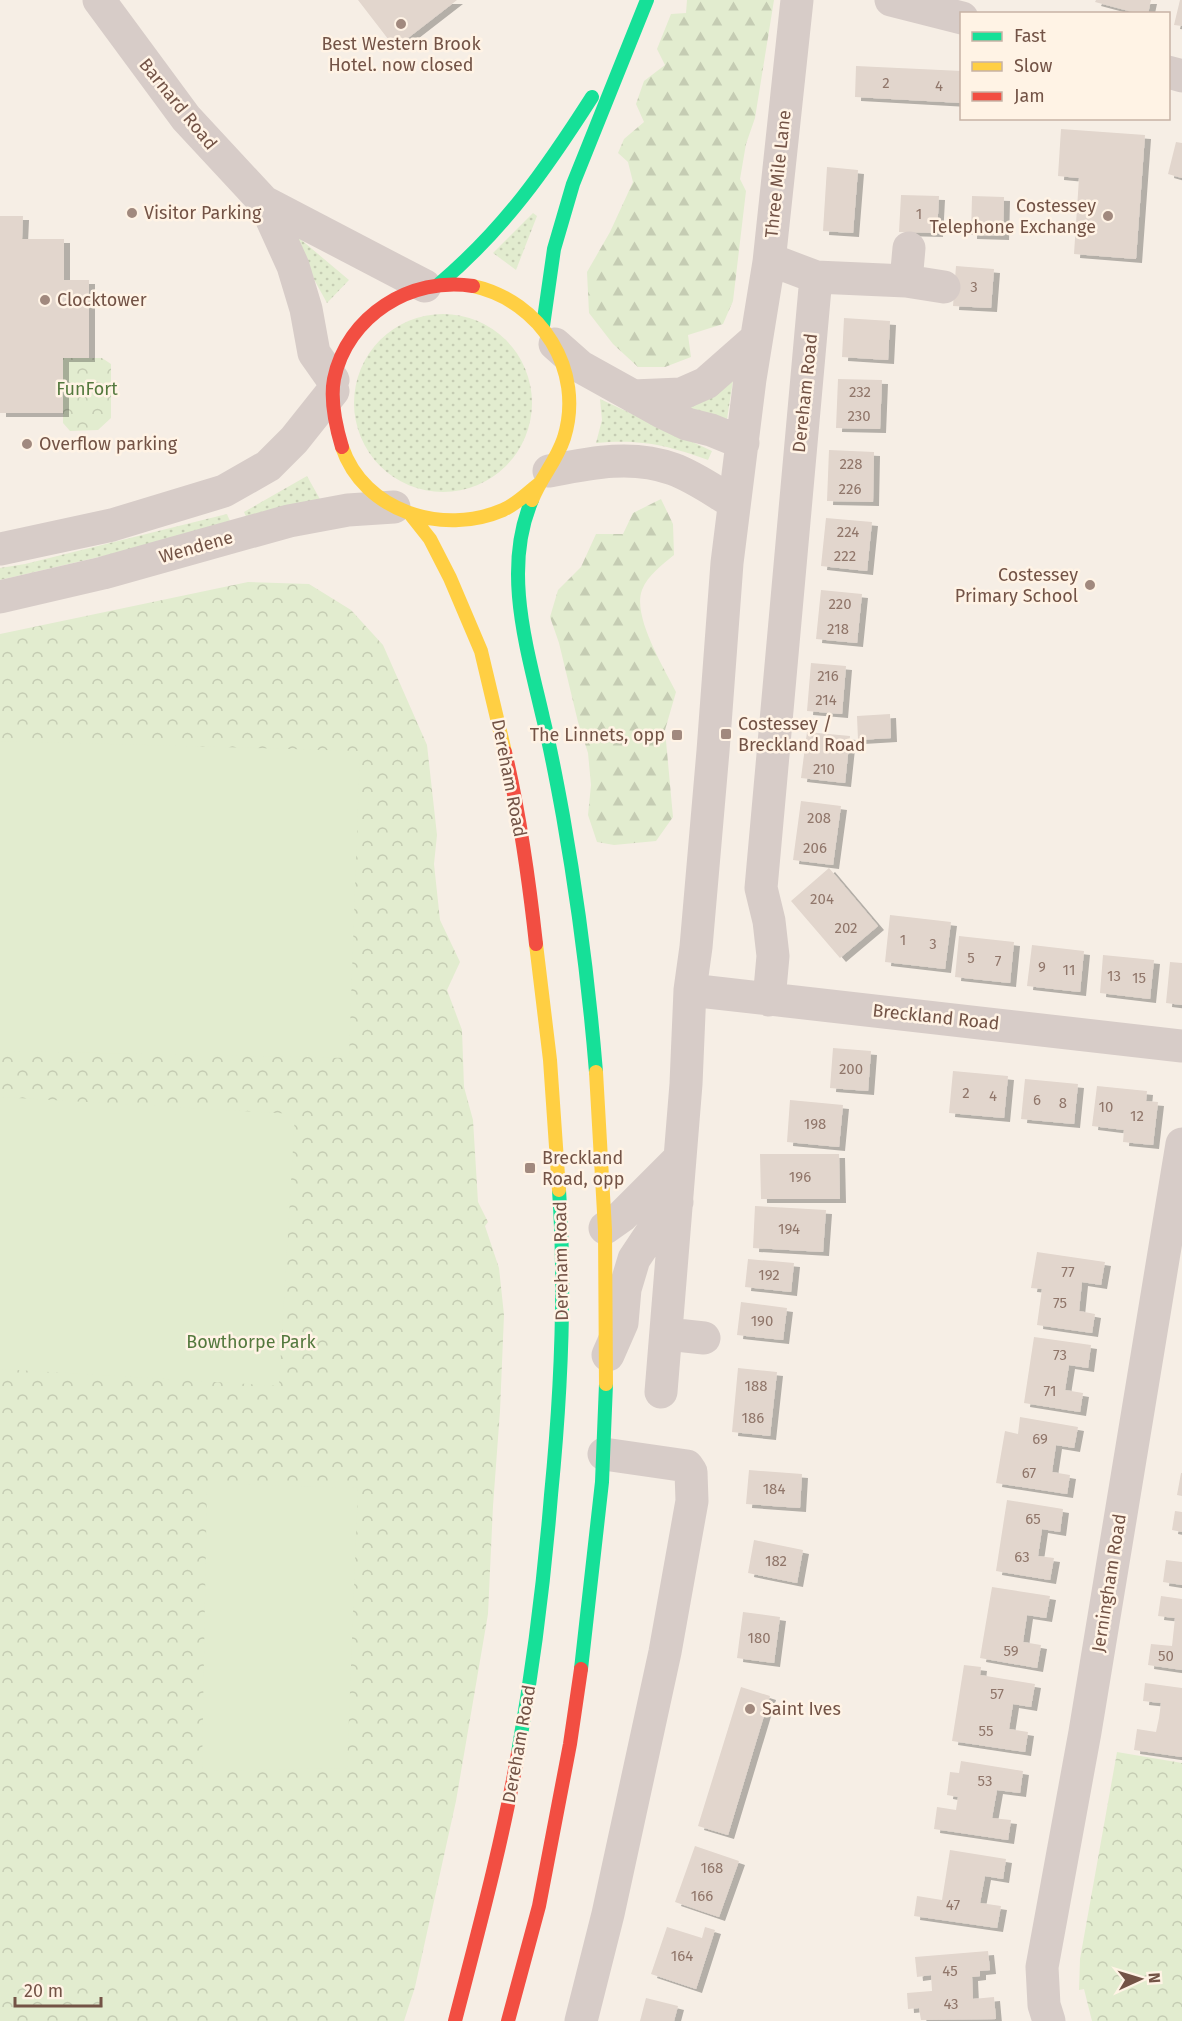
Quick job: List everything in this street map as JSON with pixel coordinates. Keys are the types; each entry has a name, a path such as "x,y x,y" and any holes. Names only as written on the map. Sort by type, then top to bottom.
{"highway":[{"name":"Dereham Road","path":"549,335 554,249 570,195 647,0"},
{"name":"Dereham Road","path":"432,285 471,256 519,203 543,171 629,41"},
{"name":"Dereham Road","path":"455,2021 482,1919 508,1803 528,1695 543,1588 557,1436 562,1313 560,1203 552,1090 531,897 514,794 481,651 450,578 430,539 403,511 370,489 350,466 337,437 333,386 346,347 364,321 397,296 432,285 473,285 500,294 522,307 549,335 567,375 570,414 558,456 524,515 518,556 522,613 561,805 579,917 599,1090 597,1234 607,1357 604,1454 574,1719 534,1927 508,2021"},
{"name":"Dereham Road","path":"403,511 434,521 468,521 505,509 544,477"},
{"path":"560,1390 576,1371"}],"street":[{"name":"Barnard Road","path":"99,0 186,118 264,202 293,266 306,309 314,354 333,386"},
{"path":"891,0 960,17"},
{"name":"Three Mile Lane","path":"743,443 756,339 806,3"},
{"name":"Barnard Road","path":"264,202 432,285"},
{"path":"906,281 909,248"},
{"path":"769,262 779,263 816,277 906,281 944,287"},
{"name":"Dereham Road","path":"769,1000 773,956 769,921 760,888 815,288"},
{"name":"Dereham Road","path":"549,335 581,367 631,396 687,424 711,430 743,443"},
{"path":"631,396 661,396 689,391 705,383 756,339"},
{"path":"0,549 112,525 224,490 268,466 294,440 333,386"},
{"path":"661,1392 677,1202 690,990 696,947 713,751 727,563 743,443"},
{"name":"Dereham Road","path":"544,477 612,460 649,463 672,469 695,479 734,503"},
{"name":"Wendene","path":"0,597 103,573 307,517 348,510 403,511"},
{"name":"Breckland Road","path":"690,990 963,1019 1182,1046"},
{"name":"Jerningham Road","path":"1049,2021 1044,2005 1042,1967 1085,1732 1182,1144"},
{"path":"597,1234 622,1216 680,1158"},
{"name":"Dereham Road","path":"607,1357 622,1323 625,1288 634,1259 654,1229 677,1202"},
{"path":"667,1334 704,1338"},
{"path":"581,2021 608,1914 662,1663 692,1501 691,1472 687,1466 604,1454"}],"green space":[{"path":"687,0 774,0 755,118 746,144 740,179 746,191 733,301 723,324 688,335 691,357 665,367 638,367 613,344 589,313 587,272 610,232 633,182 628,162 618,153 624,139 644,122 636,104 644,81 665,65 657,49 671,14 686,13"},
{"path":"533,213 537,216 516,270 493,253"},
{"path":"299,238 349,280 327,303 294,243"},
{"path":"443,314 477,321 506,340 525,369 532,403 525,437 506,466 477,485 443,492 409,485 380,466 361,437 354,403 361,369 380,340 409,321"},
{"name":"FunFort","path":"63,358 102,358 111,364 111,418 98,430 70,431 63,423"},
{"path":"733,381 727,419 683,406"},
{"path":"600,399 712,451 708,460 653,444 596,443 602,420"},
{"path":"307,476 321,501 248,521 244,512"},
{"path":"661,499 673,524 674,555 648,580 642,590 640,601 645,627 676,692 665,730 673,817 656,841 614,845 597,842 588,815 591,785 588,753 550,617 558,590 581,567 596,534 623,534 633,513"},
{"path":"227,514 232,526 0,580 0,568 25,564"},
{"name":"Bowthorpe Park","path":"248,582 309,584 351,610 383,645 427,745 437,835 434,864 440,920 460,962 447,990 462,1030 464,1087 473,1120 478,1202 488,1222 485,1226 499,1268 504,1315 488,1614 456,1801 415,1987 404,2021 0,2021 0,634"},
{"path":"0,741 360,751 349,1058 0,1051"},
{"path":"0,1097 295,1114 279,1386 0,1369"},
{"path":"207,1483 358,1488 347,1768 202,1771"},
{"path":"1117,1752 1182,1763 1182,2021 1092,2021 1084,1989 1079,1990 1080,1959"}],"building":[{"name":"Best Western Brook Hotel. now closed","path":"358,0 457,0 395,48"},
{"path":"1096,0 1151,0 1148,12 1132,12 1095,2"},
{"path":"1180,0 1182,0 1182,26 1174,25"},
{"path":"856,66 960,71 960,103 855,97"},
{"name":"Costessey Telephone Exchange","path":"1061,129 1145,135 1136,259 1074,254 1079,178 1058,176"},
{"path":"1176,142 1182,143 1182,178 1168,174"},
{"path":"827,167 858,170 853,233 823,231"},
{"path":"901,195 939,196 937,233 899,232"},
{"path":"972,196 1004,197 1003,236 971,235"},
{"name":"Clocktower","path":"0,216 23,216 22,239 64,239 64,280 89,280 89,358 63,358 63,413 0,413"},
{"path":"956,266 994,269 991,308 953,306"},
{"path":"844,318 890,321 888,360 842,357"},
{"path":"838,379 882,380 880,429 836,428"},
{"path":"829,450 874,452 873,502 827,501"},
{"path":"826,518 872,522 867,571 821,566"},
{"path":"821,590 862,594 857,643 816,639"},
{"path":"811,663 846,666 842,714 807,711"},
{"path":"890,714 891,738 858,740 857,716"},
{"path":"807,732 850,736 845,783 801,778"},
{"path":"801,801 841,806 833,865 793,860"},
{"path":"829,868 878,926 840,958 791,901"},
{"path":"890,915 951,922 945,969 885,962"},
{"path":"959,936 1014,942 1010,983 955,977"},
{"path":"1032,945 1084,951 1080,992 1027,986"},
{"path":"1103,955 1154,960 1150,999 1100,993"},
{"path":"1170,962 1182,963 1182,1005 1166,1003"},
{"path":"833,1048 871,1051 868,1091 830,1088"},
{"path":"953,1071 1008,1076 1004,1118 949,1113"},
{"path":"1025,1079 1078,1084 1074,1124 1021,1119"},
{"path":"1097,1086 1147,1091 1146,1101 1158,1102 1153,1145 1123,1142 1124,1130 1092,1126"},
{"path":"790,1100 843,1105 839,1147 787,1142"},
{"path":"760,1154 839,1154 840,1199 761,1199"},
{"path":"755,1206 826,1210 823,1252 753,1248"},
{"path":"1037,1252 1105,1262 1101,1285 1082,1282 1079,1311 1095,1314 1092,1333 1037,1325 1042,1289 1031,1288"},
{"path":"748,1259 794,1263 791,1292 745,1287"},
{"path":"741,1302 787,1308 783,1340 737,1335"},
{"path":"1034,1337 1091,1345 1088,1368 1069,1365 1065,1390 1083,1393 1080,1412 1024,1403"},
{"path":"738,1368 777,1372 770,1436 732,1432"},
{"path":"1020,1417 1078,1427 1074,1448 1056,1445 1052,1472 1070,1475 1067,1494 996,1483 1005,1431 1018,1434"},
{"path":"749,1470 802,1474 800,1508 746,1504"},
{"path":"1182,1473 1182,1496 1177,1495"},
{"path":"1007,1500 1063,1509 1060,1532 1042,1529 1038,1556 1054,1558 1050,1580 996,1571"},
{"path":"1175,1511 1182,1512 1182,1532 1172,1530"},
{"path":"754,1540 803,1550 797,1583 748,1573"},
{"path":"1166,1560 1182,1562 1182,1585 1163,1582"},
{"path":"992,1587 1050,1596 1046,1618 1027,1615 1023,1642 1041,1645 1037,1668 980,1658"},
{"path":"1161,1596 1182,1599 1182,1670 1148,1665 1151,1644 1172,1646 1175,1618 1158,1616"},
{"path":"743,1612 780,1617 774,1663 737,1658"},
{"path":"964,1665 981,1667 980,1675 1035,1684 1031,1707 1013,1704 1009,1729 1028,1732 1025,1752 952,1741"},
{"path":"1145,1683 1182,1688 1182,1757 1134,1750 1137,1729 1156,1732 1159,1718 1161,1703 1143,1701"},
{"path":"741,1687 770,1696 728,1835 698,1826"},
{"path":"961,1761 1023,1771 1020,1793 997,1790 992,1818 1011,1820 1008,1840 934,1829 937,1807 956,1810 958,1797 947,1795 950,1772 959,1773"},
{"path":"695,1846 739,1861 719,1917 675,1902"},
{"path":"950,1850 1006,1859 1003,1879 985,1876 980,1903 1001,1906 997,1928 914,1916 917,1896 942,1900"},
{"path":"667,1927 702,1938 705,1927 715,1930 696,1989 651,1974"},
{"path":"988,1951 990,1970 980,1971 980,1976 972,1977 973,1999 994,1997 996,2019 921,2020 919,2008 908,2009 907,1993 932,1991 931,1975 917,1977 915,1957"},
{"path":"646,1998 678,2006 674,2021 640,2021"}],"traffic: fast":[{"path":"543,326 554,249 573,184 647,0"},
{"path":"439,284 463,263 523,196 558,149 592,97"},
{"path":"532,500 523,526 519,553 520,609 554,767 568,848 578,912 596,1072"},
{"path":"518,1753 541,1592 557,1419 562,1304 559,1190"},
{"path":"581,1669 602,1482 606,1384"}],"traffic: slow":[{"path":"473,286 497,294 519,307 537,323 552,342 562,364 568,388 569,413 564,438 532,500"},
{"path":"342,447 353,469 368,488 387,502 408,513 431,519 456,520 480,517 503,510 540,483"},
{"path":"411,515 430,539 450,578 481,651 505,752"},
{"path":"536,944 550,1060 559,1190"},
{"path":"596,1072 605,1230 606,1384"}],"traffic: jam":[{"path":"342,447 334,413 333,387 341,357 352,336 367,319 385,305 405,294 427,287 473,286"},
{"path":"505,752 524,848 536,944"},
{"path":"508,2021 539,1906 570,1744 581,1669"},
{"path":"455,2021 497,1854 518,1753"}],"place":[{"name":"Best Western Brook Hotel. now closed","path":"401,24"},
{"name":"Visitor Parking","path":"132,213"},
{"name":"Costessey Telephone Exchange","path":"1108,216"},
{"name":"Clocktower","path":"45,300"},
{"name":"Overflow parking","path":"27,444"},
{"name":"Costessey Primary School","path":"1090,585"},
{"name":"Costessey / Breckland Road","path":"726,734"},
{"name":"The Linnets, opp","path":"677,735"},
{"name":"Breckland Road, opp","path":"530,1168"},
{"name":"Saint Ives","path":"750,1709"}]}
